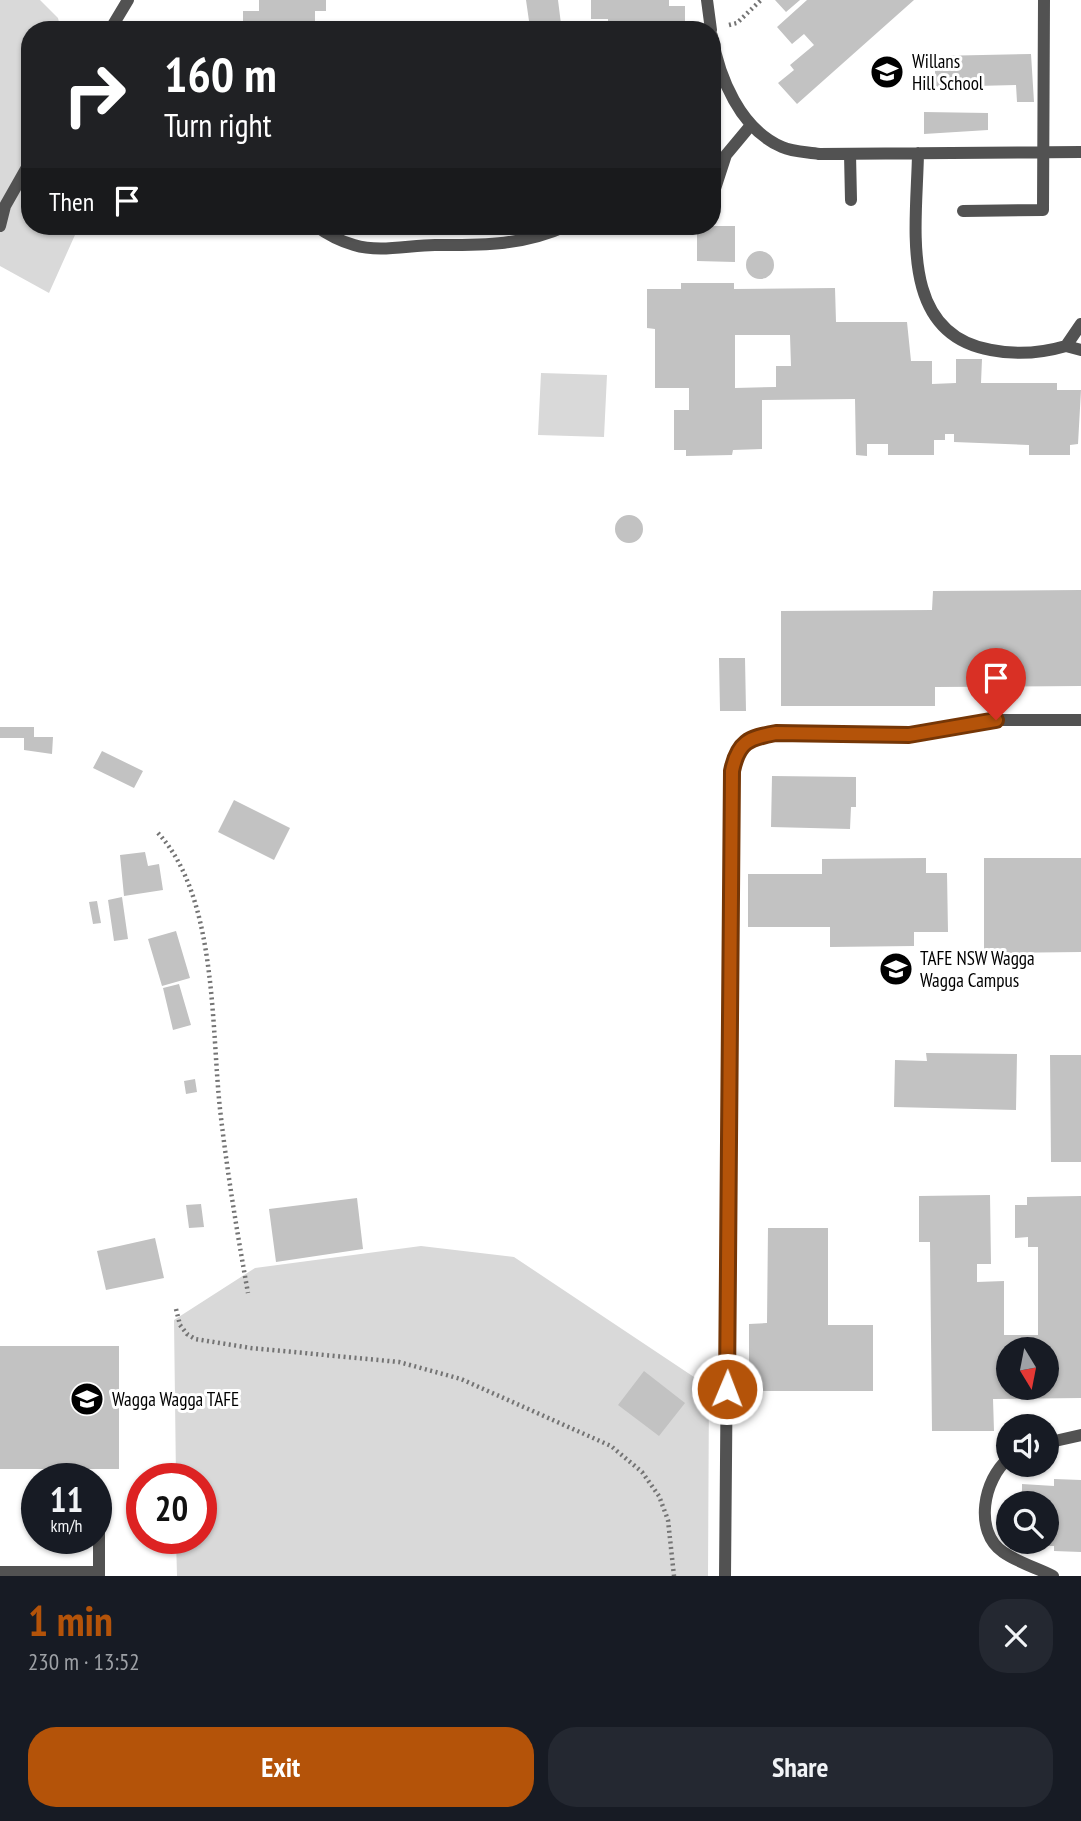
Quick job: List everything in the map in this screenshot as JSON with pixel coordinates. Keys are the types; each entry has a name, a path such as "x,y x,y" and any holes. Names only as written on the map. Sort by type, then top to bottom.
{"lane":[{"path":"115,21 128,0"},
{"path":"708,0 710,21"},
{"path":"963,211 1043,210 1044,0"},
{"path":"721,71 734,99 751,125 782,147 819,154 1081,152"},
{"path":"721,170 726,155 751,125"},
{"path":"918,153 918,266 922,289 935,318 950,335 971,347 1000,352 1045,352 1066,346 1081,350"},
{"path":"850,154 851,200"},
{"path":"0,226 3,205 21,176"},
{"path":"328,235 356,246 389,248 434,245 475,247 538,235"},
{"path":"1066,346 1081,324"},
{"path":"725,1576 731,785 736,753 751,740 776,733 909,735 996,720 1081,720"},
{"path":"1059,1440 1081,1435"},
{"path":"997,1477 985,1497 985,1518 992,1538 1002,1551 1053,1576"},
{"path":"0,1572 99,1574 99,1554"}],"path":[{"path":"737,23 761,0"},
{"path":"158,833 174,851 192,887 215,1033 228,1179 248,1293"},
{"path":"176,1310 180,1325 195,1339 239,1347 399,1362 461,1379 611,1446 642,1472 659,1496 668,1520 674,1576"}],"shaded area":[{"path":"0,0 40,0 59,21 21,21 21,235 75,235 49,293 0,266"},
{"path":"541,373 607,375 604,437 538,435"},
{"path":"421,1246 514,1257 709,1387 708,1576 177,1576 176,1554 217,1554 217,1463 176,1463 174,1320 255,1268"}],"building":[{"path":"259,0 326,0 326,11 315,11 315,21 243,21 243,11 259,11"},
{"path":"526,0 558,0 561,21 529,21"},
{"path":"591,0 669,0 669,6 685,6 685,21 591,19"},
{"path":"775,0 800,0 786,12"},
{"path":"807,0 914,0 797,104 778,83 794,70 790,65 814,45 804,34 792,44 777,27"},
{"path":"1031,54 1034,102 1017,102 1016,85 935,87 935,56"},
{"path":"924,112 988,113 988,130 924,134"},
{"path":"721,226 735,226 735,262 697,261 697,235 721,235"},
{"path":"760,251 770,255 774,265 770,275 760,279 750,275 746,265 750,255"},
{"path":"681,283 734,283 734,289 835,288 836,322 907,322 911,361 932,361 932,384 956,383 956,359 982,359 981,383 1057,383 1057,390 1081,390 1078,444 1070,445 1070,455 1029,455 1029,445 954,442 954,434 945,434 945,440 934,440 934,455 888,455 888,444 867,444 867,456 856,455 855,399 762,400 762,449 733,450 732,455 686,456 686,450 674,450 674,410 689,410 689,388 655,388 655,329 647,328 647,289 681,289","holes":["735,335 790,335 791,366 776,366 776,387 735,388"]},
{"path":"629,515 639,519 643,529 639,539 629,543 619,539 615,529 619,519"},
{"path":"1081,590 1081,686 935,687 935,706 781,706 781,611 932,610 933,591"},
{"path":"719,658 745,658 746,711 720,711"},
{"path":"0,727 34,727 34,737 53,737 52,754 24,750 24,738 0,738"},
{"path":"102,751 143,771 134,788 93,768"},
{"path":"772,776 856,777 856,807 851,807 850,829 771,827"},
{"path":"234,800 290,828 274,860 218,832"},
{"path":"145,852 148,866 159,864 163,890 124,896 120,855"},
{"path":"926,858 926,873 947,873 948,932 914,932 914,946 830,947 830,927 748,927 748,874 822,874 822,859"},
{"path":"984,858 1081,858 1081,952 984,953"},
{"path":"122,897 128,939 114,941 108,900"},
{"path":"97,901 101,923 93,924 89,902"},
{"path":"176,931 190,978 162,986 148,939"},
{"path":"179,984 191,1025 173,1030 163,988"},
{"path":"926,1053 1017,1054 1016,1110 894,1107 895,1060 927,1061"},
{"path":"1050,1055 1081,1055 1081,1162 1051,1162"},
{"path":"195,1079 197,1092 186,1094 184,1081"},
{"path":"990,1195 991,1264 977,1264 977,1282 1004,1281 1004,1335 1038,1335 1038,1247 1028,1247 1028,1237 1015,1238 1015,1205 1027,1205 1027,1197 1081,1196 1081,1398 1059,1398 1059,1337 996,1337 994,1431 932,1431 930,1242 919,1242 919,1196"},
{"path":"357,1198 363,1249 276,1262 269,1209"},
{"path":"201,1204 204,1227 189,1228 186,1205"},
{"path":"768,1228 828,1228 828,1325 873,1325 873,1391 749,1391 749,1324 767,1323"},
{"path":"155,1238 164,1278 106,1290 97,1251"},
{"path":"0,1346 119,1346 119,1469 112,1469 112,1463 21,1463 21,1469 0,1469"},
{"path":"644,1371 685,1403 659,1436 618,1405"},
{"path":"1054,1479 1081,1480 1081,1552 1059,1551 1059,1491 1022,1491 1022,1484 1054,1486"}],"place":[{"name":"Willans Hill School","path":"887,72"},
{"name":"TAFE NSW Wagga Wagga Campus","path":"896,969"},
{"name":"Wagga Wagga TAFE","path":"87,1399"}],"route":[{"path":"727,1389 732,771 736,753 744,744 759,736 776,733 909,735 996,720"}]}
